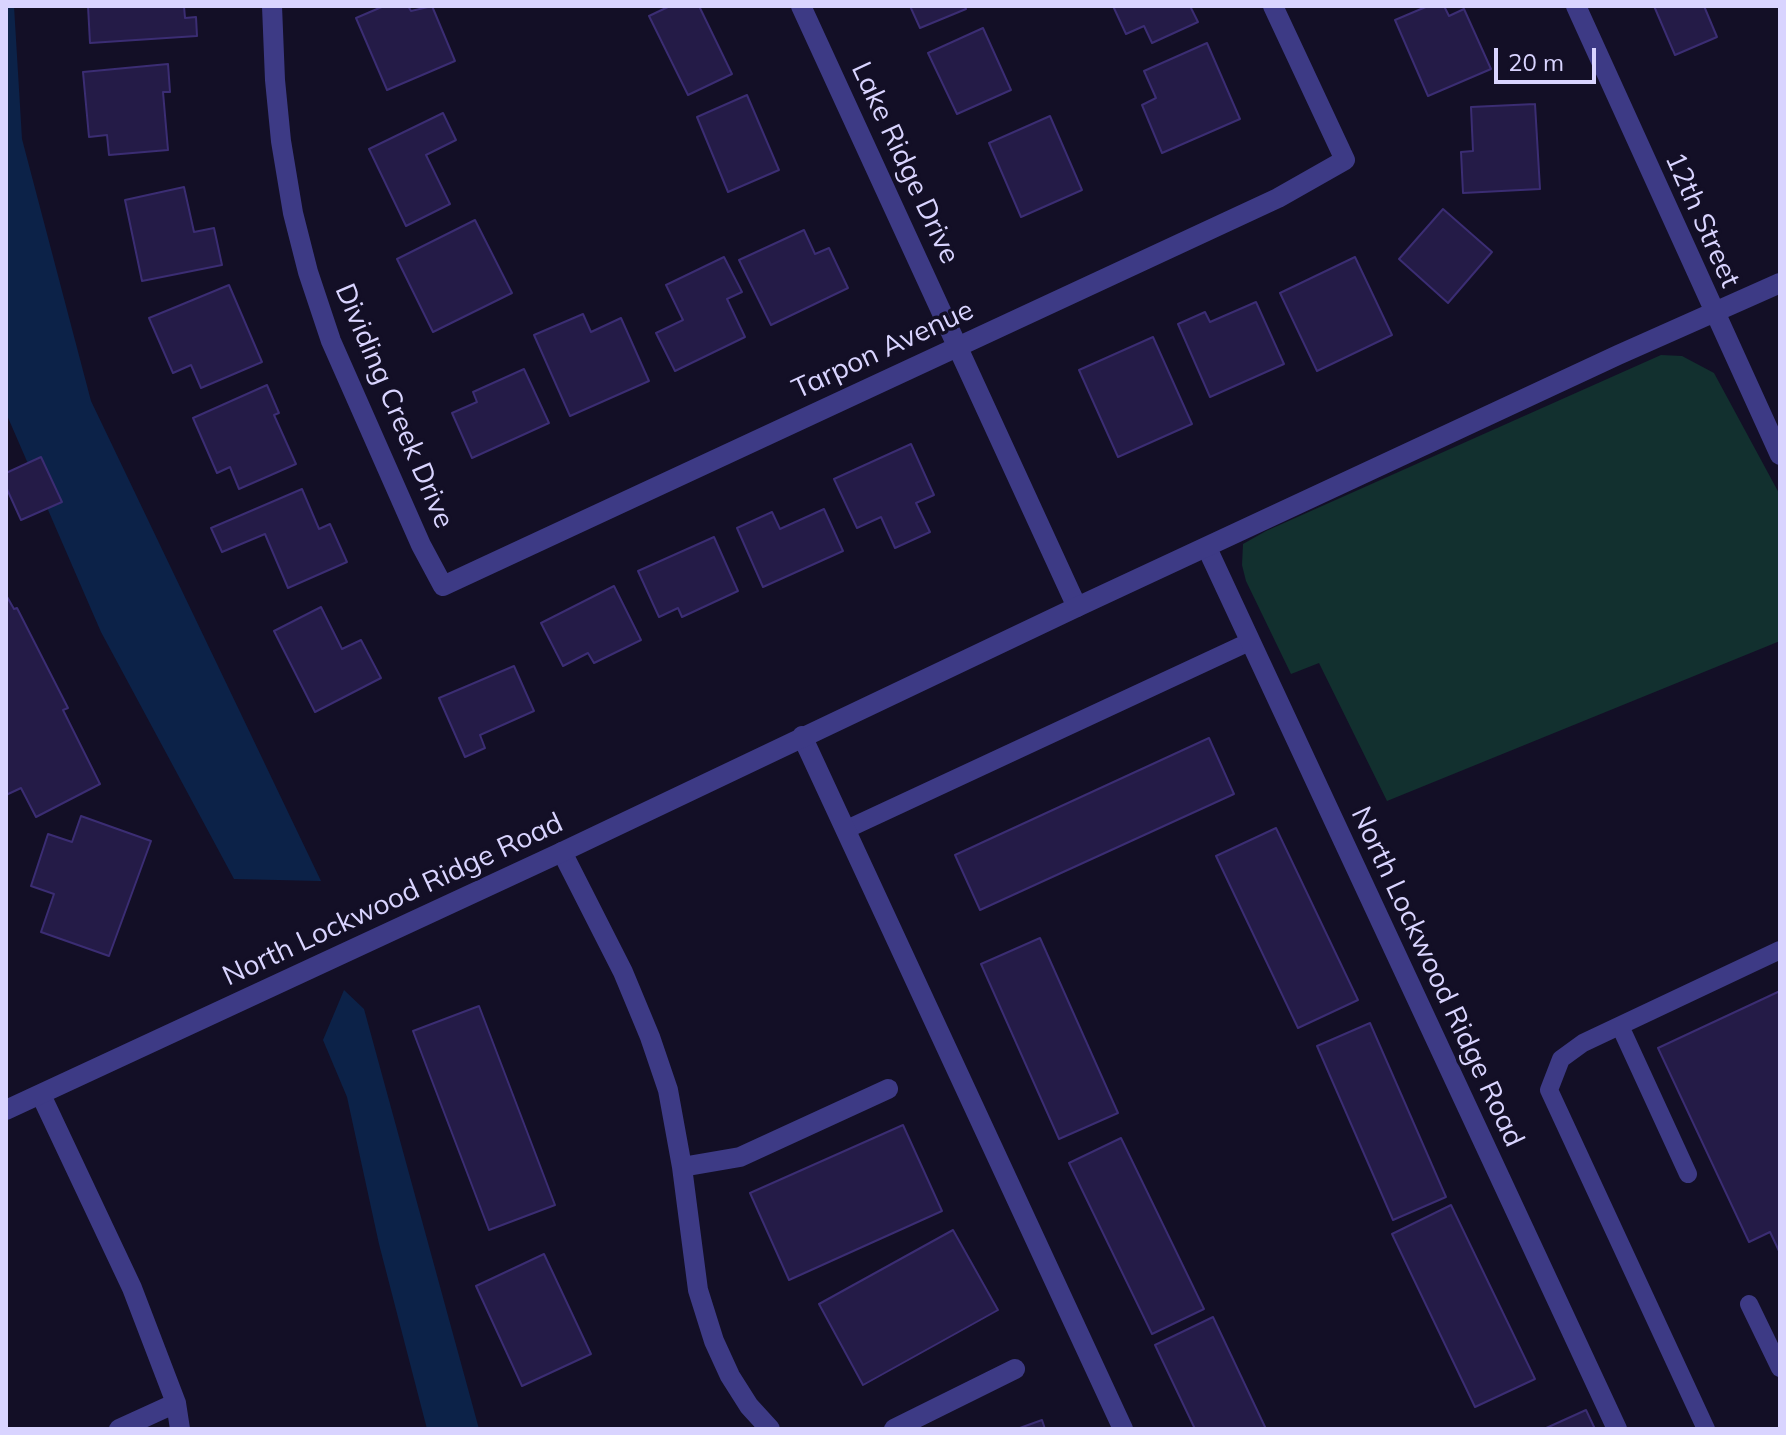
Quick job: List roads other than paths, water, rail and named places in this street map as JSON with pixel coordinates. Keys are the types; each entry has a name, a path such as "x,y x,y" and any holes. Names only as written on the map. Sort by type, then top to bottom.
{"street":[{"name":"Dividing Creek Drive","path":"272,6 281,141 293,213 308,272 331,341 421,545 443,586"},
{"name":"Lake Ridge Drive","path":"801,6 1077,607"},
{"name":"Tarpon Avenue","path":"443,586 1278,198 1345,160 1273,6"},
{"name":"12th Street","path":"1576,6 1780,455"},
{"name":"North Lockwood Ridge Road","path":"6,1110 562,852 1077,607 1618,355 1780,283"},
{"name":"North Lockwood Ridge Road","path":"1207,548 1617,1429"},
{"path":"802,736 1123,1429"},
{"path":"562,852 623,972 668,1090 682,1167 698,1290 714,1341 742,1396 770,1429"},
{"path":"682,1167 740,1157 888,1089"},
{"path":"41,1095 132,1288 176,1403 180,1429"},
{"path":"894,1429 1015,1369"},
{"path":"119,1429 176,1403"}],"lane":[{"path":"845,830 1249,642"},
{"path":"1706,1429 1549,1090 1561,1059 1583,1043 1780,950"},
{"path":"1620,1026 1688,1174"},
{"path":"1749,1304 1780,1368"}],"water":[{"path":"6,6 14,6 22,139 91,401 321,881 234,879 101,632 6,413"},
{"path":"344,990 364,1009 479,1429 427,1429 379,1244 347,1097 323,1040"}]}
